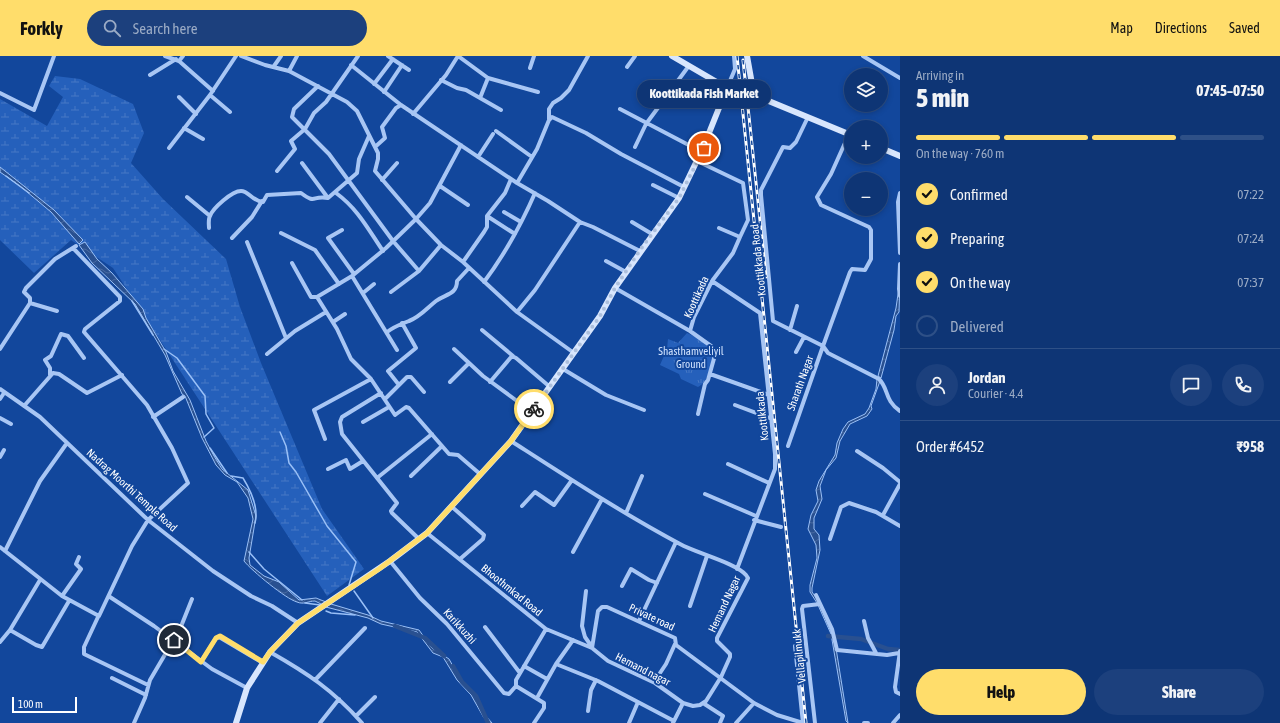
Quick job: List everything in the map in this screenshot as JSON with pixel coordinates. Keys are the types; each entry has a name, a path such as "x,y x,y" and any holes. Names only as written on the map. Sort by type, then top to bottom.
{"main road":[{"path":"672,56 688,67 727,88 754,95 844,132"},
{"path":"747,56 754,95"},
{"path":"236,723 246,688 270,652 298,623 332,602 427,533 511,441 600,316 615,288 679,198 702,152 727,88"},
{"path":"888,151 900,156"}],"street":[{"path":"0,93 34,110 54,56"},
{"path":"165,56 177,59 230,112"},
{"path":"150,74 183,56"},
{"path":"169,148 196,114 236,56"},
{"path":"241,56 265,66 274,66 289,71 332,93 357,111 375,147 378,160 375,171 416,219 441,245 463,262 517,312 574,353"},
{"path":"274,66 281,56"},
{"path":"289,71 297,56"},
{"path":"277,171 295,149 291,141 305,130 314,114 326,102 358,56"},
{"path":"388,56 409,70"},
{"path":"413,114 441,80 458,56 488,78 538,92"},
{"path":"530,68 534,56"},
{"path":"517,183 532,157 549,119 549,108 553,102 561,98 569,90 588,56"},
{"path":"627,67 635,56"},
{"path":"727,88 735,69 734,56"},
{"path":"863,56 900,78"},
{"path":"374,84 393,59"},
{"path":"351,65 413,114 517,183 580,222 640,251"},
{"path":"384,92 402,65"},
{"path":"635,146 646,124 688,67"},
{"path":"480,98 488,78"},
{"path":"441,80 457,88 466,90 501,110"},
{"path":"318,86 292,112 292,116 329,154 393,241 419,271"},
{"path":"179,97 196,114"},
{"path":"375,147 385,138 382,127 396,108 401,105"},
{"path":"620,109 646,124 702,152"},
{"name":"Koottikkada Road","path":"779,325 773,321 761,190 783,147 790,148 796,142 808,117"},
{"path":"549,119 556,118 580,130 684,188"},
{"path":"184,128 202,139"},
{"path":"478,157 494,132 532,157"},
{"path":"232,238 252,217 267,195 301,192 307,198 312,200 319,197 328,198 357,173 359,159 369,136"},
{"path":"292,263 311,297 317,297 353,275 393,241 430,203 445,174 453,163 461,145"},
{"path":"844,147 831,174 816,197 821,205 868,227 871,230 870,259 865,270 852,269 850,272 823,346 828,353 879,379 882,382 888,399 900,411"},
{"path":"697,161 743,183 748,220 740,237 720,228"},
{"path":"302,163 328,198"},
{"path":"382,180 397,163"},
{"path":"463,262 487,227 487,216 505,193 512,179"},
{"path":"653,185 679,198"},
{"path":"440,186 468,205"},
{"path":"209,228 210,216 226,198 240,191 246,192 256,201 262,201"},
{"path":"336,193 348,202 361,216 383,250"},
{"path":"484,282 501,259 535,193"},
{"path":"900,193 898,202 900,252"},
{"path":"187,197 210,216"},
{"path":"504,212 521,222"},
{"path":"487,216 515,234"},
{"path":"517,312 539,284 580,222"},
{"path":"632,222 652,234"},
{"path":"342,230 328,238 353,275 397,350"},
{"path":"281,233 315,250 339,284"},
{"name":"Koottikada","path":"615,288 690,331 694,317 712,281 733,253 740,237"},
{"path":"247,242 286,338"},
{"path":"391,292 419,271 441,245"},
{"path":"0,349 30,303 30,298 24,292 26,288 55,259 75,247 120,297 120,301 85,329 84,332 147,406 172,448 188,479 188,483 148,520 132,546 110,597 100,616 98,617 84,647 84,654 148,685"},
{"path":"606,262 626,272"},
{"path":"900,264 898,289 900,296"},
{"path":"387,332 396,325 409,321 426,311 437,300 450,295 457,286 457,281 469,268"},
{"name":"Koottikkada","path":"712,281 760,313 772,419 775,467 737,569"},
{"path":"363,293 374,284"},
{"path":"317,297 333,322 351,359 371,379 394,415 406,407 409,408 449,454 458,454 480,474"},
{"path":"30,303 57,311"},
{"path":"790,330 797,306"},
{"path":"267,354 286,338 326,312"},
{"path":"333,322 345,314"},
{"path":"399,385 388,371 416,348 402,323"},
{"name":"Sharath Nagar","path":"779,325 823,346 788,446"},
{"path":"482,330 550,387"},
{"path":"690,331 714,349 716,355 705,384 698,414"},
{"path":"50,375 50,368 45,360 51,356 61,334 68,336 84,358"},
{"name":"Sharath Nagar","path":"796,352 804,337"},
{"path":"454,349 490,382 532,412"},
{"path":"490,382 509,358 513,356"},
{"path":"450,382 469,363"},
{"path":"563,369 606,395 644,410"},
{"path":"24,406 50,375 56,373 87,393 122,375"},
{"path":"710,374 769,395"},
{"path":"385,399 407,377 411,377 424,392"},
{"path":"325,439 314,410 371,379"},
{"name":"Nadrag Moorthi Temple Road","path":"0,389 40,417 148,520 213,571 251,596 272,606 298,623"},
{"path":"0,399 4,393"},
{"path":"381,393 344,415 340,422 342,434 397,503 392,509 392,513 419,539"},
{"path":"153,417 183,397"},
{"path":"735,405 772,419"},
{"path":"363,422 389,407"},
{"path":"0,418 11,424"},
{"path":"377,478 432,434"},
{"name":"Hemand Nagar","path":"511,441 602,499 676,542 744,572 748,578 717,638 717,641 730,654 721,677"},
{"path":"5,551 40,481 67,443"},
{"path":"411,476 442,446"},
{"path":"0,457 4,450"},
{"path":"857,451 883,468 900,483 883,515"},
{"path":"328,469 346,460 350,469 363,461"},
{"path":"728,464 769,483"},
{"path":"626,513 642,476"},
{"path":"522,506 535,492 554,505 572,480"},
{"path":"705,494 755,518 781,527"},
{"path":"573,552 602,499"},
{"path":"830,539 841,507 849,503 883,515 900,526"},
{"path":"452,506 484,535 483,539 460,558"},
{"name":"Bhoothmkad Road","path":"427,533 460,558 546,629 564,638 592,648"},
{"path":"639,621 676,542"},
{"path":"0,547 62,596 98,617"},
{"path":"690,606 707,556"},
{"path":"62,596 82,569 76,564 79,557"},
{"name":"Karikkuzhi","path":"390,561 420,598 447,624 504,693 509,694 516,686"},
{"path":"622,586 631,569 657,583"},
{"path":"0,642 10,630 40,580"},
{"path":"586,591 582,626 584,637 592,648"},
{"path":"816,595 832,629 837,650 887,655 900,652 895,687 896,692 900,694"},
{"path":"110,597 174,640 201,662 246,688"},
{"path":"134,723 146,695 148,685 174,640 192,599"},
{"path":"10,630 42,647 69,601"},
{"name":"Vellapilmukk","path":"815,723 802,606 820,604"},
{"name":"Private road","path":"592,648 598,613 602,607 607,607 675,638 675,644 666,664 654,682"},
{"path":"864,621 868,638 876,653"},
{"path":"484,627 520,673"},
{"path":"315,680 365,628"},
{"path":"534,723 545,705 537,698 516,686 515,683 546,629"},
{"path":"201,662 216,638 220,636 263,662"},
{"path":"537,698 556,664 573,640"},
{"name":"Private road","path":"675,644 754,702 777,715 803,723"},
{"path":"795,646 803,723"},
{"name":"Hemand nagar","path":"592,648 616,666 654,682 683,703"},
{"path":"270,652 304,671 339,699 362,723"},
{"path":"556,664 596,680 673,722 683,703 693,706 703,703 721,677"},
{"path":"524,666 547,679"},
{"path":"112,678 146,695"},
{"path":"588,711 591,690 596,680"},
{"path":"356,716 375,697"},
{"path":"320,723 339,699"},
{"path":"629,723 638,702"},
{"path":"736,723 754,702"},
{"path":"703,703 723,716 720,723"},
{"path":"893,723 900,715"}],"green space":[{"path":"55,76 80,79 133,104 144,133 131,163 163,199 226,259 240,307 261,363 322,509 364,569 327,596 113,268 71,240 34,273 0,240 0,99 47,126 63,97 49,86"},
{"name":"Shasthamveliyil Ground","path":"687,333 702,340 713,354 707,377 698,387 681,379 679,374 660,365 667,349 668,339 678,343"}],"water":[{"path":"0,167 54,210 83,240 79,244 51,212 20,186 0,172"},
{"path":"85,242 97,259 112,273 143,309 146,318 166,352 173,371 190,400 206,441 214,456 222,469 248,490 256,516 249,558 250,565 264,576 279,582 299,600 316,598 326,602 323,605 315,601 302,603 292,600 269,584 244,561 253,519 248,498 237,482 225,475 216,465 202,438 185,396 182,394 165,355 135,304 92,263 79,245"},
{"path":"900,280 899,312 896,316 894,330 881,378 878,376 896,308"},
{"path":"877,379 880,381 871,406 872,409 867,416 850,424 840,441 836,458 826,470 820,486 822,499 814,518 814,529 819,535 820,550 812,588 812,592 820,603 817,603 810,592 810,585 817,558 816,545 808,529 811,515 818,501 816,490 819,481 835,455 837,443 843,429 848,422 865,414 869,408 876,389"},
{"path":"331,604 368,615 381,621 419,630 432,648 449,659 459,677 473,693 484,714 492,723 489,723 484,718 471,695 457,680 443,657 433,653 417,632 381,624 368,618 326,607"},
{"path":"818,605 820,605 835,642 848,723 846,721 831,634"}],"waterway":[{"path":"6,176 29,193"},
{"path":"132,301 153,335"},
{"path":"164,349 177,358 205,396 206,414 214,428 204,437"},
{"path":"280,432 286,446 289,463 296,472 327,526 356,562 349,585"},
{"path":"210,448 227,473"},
{"path":"231,476 243,478 249,488 254,500 256,511 255,523"},
{"path":"249,552 264,569 302,600"},
{"path":"354,591 373,618"},
{"path":"305,603 320,605"},
{"path":"326,611 331,613 355,615"},
{"path":"395,626 425,638 444,656"},
{"path":"828,636 861,639 888,649 900,650"},
{"path":"453,666 462,682 476,696 488,723"}],"railway":[{"path":"737,56 806,723"},
{"path":"743,60 766,277"}],"way so far":[{"path":"534,409 600,316 615,288 640,250 679,198 704,148"}],"place":[{"name":"Koottikada Fish Market","path":"704,148"}],"route":[{"path":"174,640 201,662 216,638 220,636 263,662 270,652 298,623 332,602 427,533 511,441 534,409"}]}
